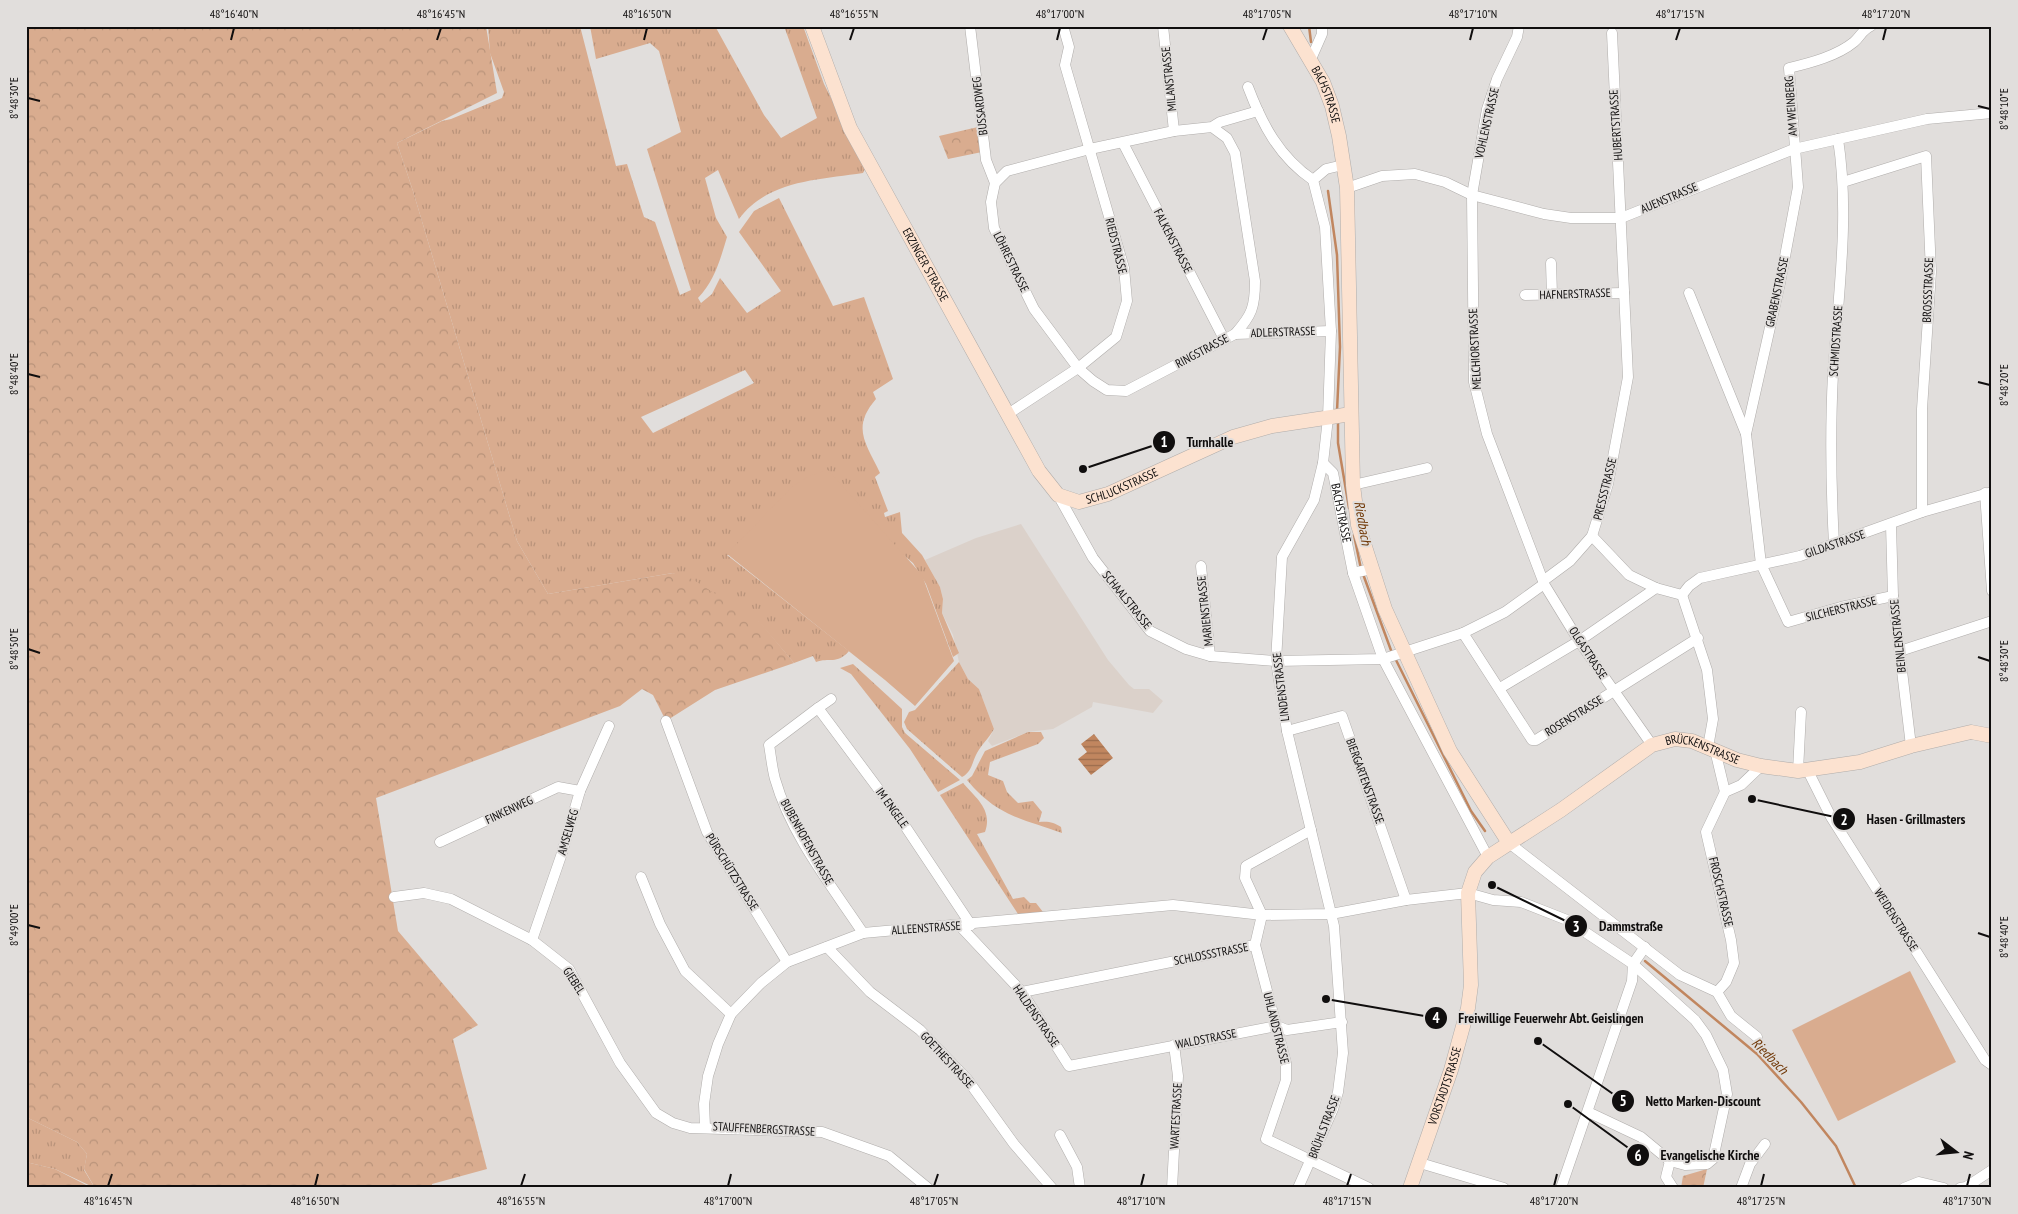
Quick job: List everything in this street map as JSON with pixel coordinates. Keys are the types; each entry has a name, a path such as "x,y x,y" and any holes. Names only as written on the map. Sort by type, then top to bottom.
{"street":[{"name":"ERZINGER STRASSE","path":"812,26 850,128 1040,471 1058,495"},
{"name":"BUSSARDWEG","path":"970,26 986,160 996,183"},
{"name":"RIEDSTRASSE","path":"1008,414 1078,368 1116,337 1127,301 1124,268 1066,65 1069,47 1064,26"},
{"name":"MILANSTRASSE","path":"1163,26 1174,131"},
{"path":"1290,26 1311,59"},
{"name":"BACHSTRASSE","path":"1322,26 1322,34 1311,59 1323,82 1332,106 1346,188 1339,416 1323,463 1333,473 1362,571 1393,655 1488,856"},
{"name":"VOHLENSTRASSE","path":"1472,195 1487,109 1497,79 1517,37 1519,26"},
{"name":"AM WEINBERG","path":"1794,149 1789,68 1816,61 1853,43 1861,32 1871,26"},
{"name":"HUBERTSTRASSE","path":"1612,33 1621,218"},
{"path":"1248,87 1258,112 1283,154 1297,169 1312,180 1326,169 1343,164"},
{"path":"996,183 1007,171 1090,149 1174,131 1212,127 1220,122 1258,112"},
{"name":"AUENSTRASSE","path":"1346,188 1382,176 1415,174 1446,182 1472,195 1544,214 1571,218 1621,218 1794,149 1927,119 1992,113"},
{"name":"RINGSTRASSE","path":"1078,368 1107,390 1126,391 1235,334 1248,320 1255,302 1255,281 1235,153 1228,138 1212,127"},
{"name":"SCHMIDSTRASSE","path":"1834,544 1830,461 1833,374 1842,255 1843,182 1838,138"},
{"name":"FALKENSTRASSE","path":"1123,142 1224,339"},
{"name":"GRABENSTRASSE","path":"1746,434 1780,283 1798,187 1798,163 1794,149"},
{"name":"BROSSSTRASSE","path":"1843,182 1926,156 1931,272 1922,409 1922,512"},
{"name":"BACHSTRASSE","path":"1312,180 1325,227 1331,330 1339,416 1353,485 1362,571 1385,609 1393,655 1509,843"},
{"name":"LÖHRESTRASSE","path":"996,183 991,202 994,228 1034,309 1078,368"},
{"name":"MELCHIORSTRASSE","path":"1472,195 1474,382 1486,434 1544,582"},
{"name":"PRESSSTRASSE","path":"1393,655 1464,633 1505,612 1570,561 1592,536 1608,484 1628,377 1621,218"},
{"path":"1552,263 1552,295"},
{"name":"HAFNERSTRASSE","path":"1525,295 1624,292"},
{"name":"GRABENSTRASSE","path":"1689,293 1746,434 1760,564 1788,622"},
{"name":"ADLERSTRASSE","path":"1235,334 1331,330"},
{"name":"SCHLUCKSTRASSE","path":"1058,495 1079,502 1108,494 1233,437 1272,426 1339,416"},
{"name":"LINDENSTRASSE","path":"1323,463 1314,500 1282,557 1276,661 1287,731 1331,914"},
{"path":"1353,485 1428,468"},
{"path":"1988,492 1992,590"},
{"name":"GILDASTRASSE","path":"1682,596 1689,586 1700,578 1800,556 1891,525 1922,512 1988,492"},
{"name":"SCHAALSTRASSE","path":"1058,495 1093,558 1150,630 1186,649 1210,656 1276,661 1393,655"},
{"name":"BEINLENSTRASSE","path":"1891,525 1893,596 1911,746"},
{"path":"1592,536 1629,574 1656,588 1682,596 1698,638 1707,670 1713,719 1712,748 1725,792 1741,785 1761,766"},
{"name":"MARIENSTRASSE","path":"1201,566 1210,656"},
{"name":"OLGASTRASSE","path":"1544,582 1578,641 1652,745"},
{"path":"1500,688 1578,641 1656,588"},
{"name":"SILCHERSTRASSE","path":"1788,622 1841,607 1893,596"},
{"path":"1900,651 1992,621"},
{"name":"ROSENSTRASSE","path":"1464,633 1532,740 1536,740 1698,638"},
{"path":"818,708 831,699"},
{"name":"IM ENGELE","path":"818,708 897,814 971,925"},
{"name":"BUBENHOFENSTRASSE","path":"818,708 769,745 775,779 787,810 811,853 863,933"},
{"path":"1801,712 1803,771"},
{"name":"BIERGARTENSTRASSE","path":"1287,731 1342,716 1406,900"},
{"name":"PÜRSCHÜTZSTRASSE","path":"666,721 707,832 787,962"},
{"name":"AMSELWEG","path":"532,940 561,856 580,791 609,726"},
{"name":"BRÜCKENSTRASSE","path":"1468,893 1475,872 1488,856 1561,810 1652,745 1675,739 1692,741 1761,766 1803,771 1860,762 1911,746 1971,732 1990,732"},
{"name":"WEIDENSTRASSE","path":"1803,771 1985,1060 1992,1065"},
{"name":"FINKENWEG","path":"440,842 558,787 580,791"},
{"name":"FROSCHSTRASSE","path":"1716,992 1726,982 1734,963 1731,940 1706,832 1725,792"},
{"path":"1311,830 1246,866 1245,878 1262,915 1331,914 1406,900 1468,893 1493,900 1521,902 1567,920 1633,964 1695,1020 1706,1034 1723,1070 1727,1094 1713,1159 1707,1164 1685,1165 1670,1161 1641,1137 1588,1112"},
{"path":"1509,843 1680,975 1716,992 1731,1016 1757,1037"},
{"path":"641,877 660,924 686,971 731,1014"},
{"name":"GIEBEL","path":"394,897 424,893 451,899 532,940 569,969 620,1063 656,1113 673,1123 690,1128 705,1127"},
{"name":"VORSTADTSTRASSE","path":"1410,1188 1451,1070 1468,1008 1470,985 1468,893"},
{"name":"ALLEENSTRASSE","path":"705,1127 704,1104 708,1076 718,1044 731,1014 761,983 787,962 863,933 960,926 1173,905 1262,915"},
{"name":"BRÜHLSTRASSE","path":"1298,1188 1311,1161 1338,1092 1343,1053 1334,926 1331,914"},
{"name":"SCHLOSSSTRASSE","path":"1022,992 1254,945 1262,915"},
{"name":"HALDENSTRASSE","path":"960,926 1022,992 1069,1066"},
{"name":"UHLANDSTRASSE","path":"1254,945 1286,1064 1286,1080 1266,1138 1311,1161"},
{"name":"GOETHESTRASSE","path":"827,947 870,992 920,1030 967,1079 1014,1144 1052,1188"},
{"path":"1561,1188 1632,981 1633,964 1645,947"},
{"name":"WALDSTRASSE","path":"1069,1066 1277,1026 1286,1030 1342,1022"},
{"name":"WARTESTRASSE","path":"1172,1188 1178,1076 1174,1045"},
{"name":"STAUFFENBERGSTRASSE","path":"705,1127 822,1132 889,1156 928,1188"},
{"path":"1060,1135 1077,1167 1080,1188"},
{"path":"1741,1188 1750,1164 1765,1144"},
{"path":"1311,1161 1368,1188"},
{"path":"1670,1161 1666,1178 1673,1188"},
{"path":"1420,1163 1504,1188"},
{"path":"1960,1188 1966,1187 1992,1170"},
{"path":"1904,1188 1920,1182 1944,1188"}],"shaded area":[{"path":"1021,524 1108,660 1134,689 1149,689 1163,701 1153,713 1093,702 1092,707 1053,729 1028,732 992,746 988,741 994,729 979,689 968,679 959,662 953,635 942,613 943,599 940,587 925,560 976,538"},
{"path":"1094,734 1113,758 1091,775 1078,759 1087,752 1081,744"}],"green space":[{"path":"26,26 486,26 497,93 397,143 517,541 548,594 673,573 692,579 760,622 794,663 715,690 666,721 653,695 642,689 620,706 376,798 398,931 478,1025 453,1039 487,1169 432,1184 432,1188 95,1188 84,1169 87,1154 77,1142 26,1117"},
{"path":"488,26 580,26 616,166 627,164 644,217 655,222 680,295 691,290 647,149 681,132 659,51 650,43 596,59 590,26 715,26 764,115 781,138 817,118 784,26 803,26 824,84 866,167 863,173 812,180 779,189 764,196 739,219 718,170 705,178 716,218 727,237 713,277 698,298 701,303 712,294 720,278 747,313 781,291 739,232 754,211 779,198 833,306 864,297 893,379 873,392 876,399 868,409 864,419 863,436 880,473 875,477 888,511 884,513 885,517 900,512 902,533 922,555 940,587 943,599 942,613 959,653 953,657 926,584 913,563 902,554 727,555 849,651 841,658 816,662 813,656 794,663 759,622 673,573 548,594 517,541 397,143 442,121 502,98 504,92 490,53","holes":["745,370 754,383 653,433 641,417"]},
{"path":"978,127 982,152 948,159 939,136"},
{"path":"828,470 922,575 954,661 915,706 727,554 793,486 809,476"},
{"path":"959,662 968,679 979,689 994,729 977,753 970,770 962,777 907,729 904,722 909,712 915,710"},
{"path":"853,664 902,709 902,727 905,733 960,780 938,792 910,749 851,674 840,668"},
{"path":"1028,732 1041,732 1044,738 1038,744 990,762 988,775 1003,781 1007,792 1018,803 1033,801 1042,812 1039,822 1056,824 1061,827 1062,833 1021,819 999,809 978,792 967,780 972,776 985,751"},
{"path":"963,783 978,799 985,811 987,824 985,832 977,834 1013,899 1024,897 1030,903 1036,903 1043,912 1018,914 940,795"},
{"path":"1910,971 1956,1062 1838,1121 1792,1030"},
{"path":"26,1117 77,1142 87,1154 84,1170 95,1188 55,1169 26,1162"},
{"path":"26,1162 55,1169 92,1188 26,1188"},
{"path":"1707,1169 1703,1188 1681,1188 1683,1176"}],"waterway":[{"name":"Riedbach","path":"1309,26 1311,42"},
{"name":"Riedbach","path":"1328,191 1337,255 1340,347 1337,411"},
{"name":"Riedbach","path":"1338,421 1338,443 1349,508"},
{"name":"Riedbach","path":"1354,535 1361,569"},
{"name":"Riedbach","path":"1363,574 1392,653"},
{"name":"Riedbach","path":"1395,658 1471,811 1485,831"},
{"name":"Riedbach","path":"1645,961 1757,1054 1801,1102 1836,1146 1856,1188"}],"place":[{"name":"Turnhalle","path":"1083,469"},
{"name":"Hasen - Grillmasters","path":"1752,799"},
{"name":"Dammstraße","path":"1492,885"},
{"name":"Freiwillige Feuerwehr Abt. Geislingen","path":"1326,999"},
{"name":"Netto Marken-Discount","path":"1538,1041"},
{"name":"Evangelische Kirche","path":"1568,1104"}]}
